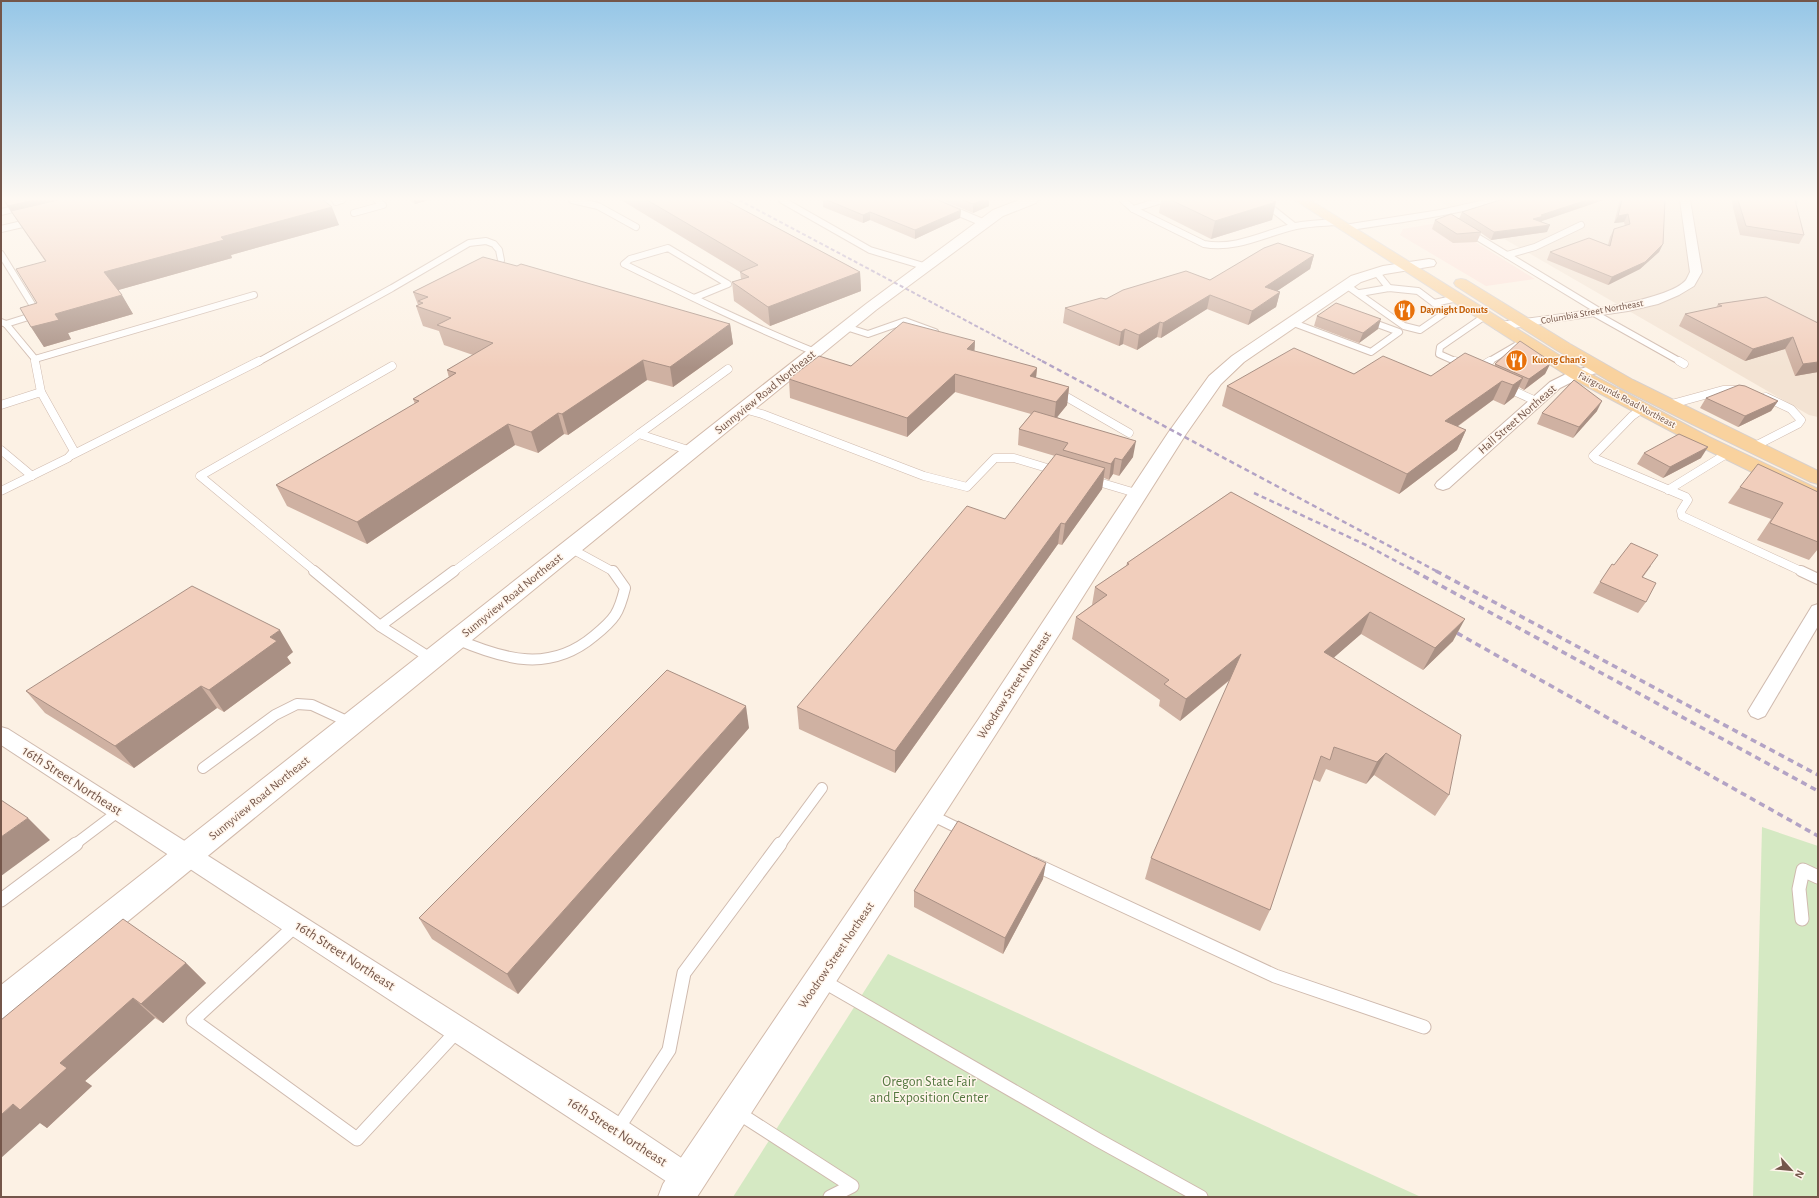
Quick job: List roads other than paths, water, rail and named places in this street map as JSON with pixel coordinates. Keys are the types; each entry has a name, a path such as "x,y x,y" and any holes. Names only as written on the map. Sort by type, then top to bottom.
{"main road":[{"name":"Sunnyview Road Northeast","path":"1,1005 846,326 941,256"},
{"name":"Fairgrounds Road Northeast","path":"1391,256 1577,374 1728,453 1818,497"},
{"name":"Fairgrounds Road Northeast","path":"1417,256 1599,368 1668,405 1818,478"},
{"name":"Woodrow Street Northeast","path":"682,1188 930,814 1139,494 1177,433 1215,380 1238,359 1291,322 1324,305 1346,285 1368,274 1429,263"}],"street":[{"name":"Columbia Street Northeast","path":"1500,326 1628,307 1654,301 1675,292 1690,283 1696,272 1694,256"},
{"name":"Hall Street Northeast","path":"1443,485 1555,385 1577,374 1599,368"},
{"path":"1758,711 1818,610"},
{"name":"16th Street Northeast","path":"1,735 616,1131 682,1188"}],"lane":[{"path":"2,256 38,314 4,323 35,359 41,392 74,451 72,455"},
{"path":"1,491 251,366 447,256"},
{"path":"500,256 501,260"},
{"path":"641,256 630,259 624,264 759,330 814,352"},
{"path":"681,256 728,284 694,298"},
{"path":"888,256 927,267"},
{"path":"1508,256 1596,312 1684,364"},
{"path":"1376,272 1388,288"},
{"path":"1346,285 1360,293 1404,326 1420,330 1446,312 1418,291 1388,288 1360,293"},
{"path":"35,359 254,294"},
{"path":"1434,303 1458,298"},
{"path":"1485,316 1440,347 1439,354 1477,372 1524,341"},
{"path":"1291,322 1371,352 1399,332 1364,319"},
{"path":"846,326 868,334 905,321 919,324 944,336"},
{"path":"392,366 200,476 380,626 432,658"},
{"path":"380,626 728,369"},
{"path":"1498,384 1536,401"},
{"path":"1050,388 1129,433"},
{"path":"1668,405 1723,390 1734,389 1747,391"},
{"path":"1,405 41,392"},
{"path":"1753,447 1798,424 1801,420 1799,414 1791,408 1762,396"},
{"path":"744,409 762,414 924,476 967,487 995,458 1014,458 1066,473"},
{"path":"1642,409 1632,416 1593,456 1596,459 1686,497 1688,500 1680,511 1682,516 1818,579"},
{"path":"639,434 691,451"},
{"path":"1,450 32,476"},
{"path":"1668,490 1728,453"},
{"path":"1080,477 1139,494"},
{"path":"456,639 482,651 505,658 538,660 561,656 590,641 618,614 625,588 614,572 570,548"},
{"path":"203,768 275,715 296,704 312,705 352,723"},
{"path":"616,1131 669,1050 684,973 822,788"},
{"path":"1,900 119,811"},
{"path":"930,814 976,837"},
{"path":"1025,860 1275,976 1424,1027"},
{"path":"1802,919 1799,889 1803,870 1818,877"},
{"path":"296,925 193,1020 357,1139 459,1030"},
{"path":"820,979 1098,1140 1201,1197"},
{"path":"734,1110 852,1186 830,1197"}],"railway":[{"path":"844,256 1044,362"},
{"path":"1042,361 1438,572"},
{"path":"1254,493 1366,545 1416,572"},
{"path":"1414,571 1818,791"},
{"path":"1436,571 1818,775"},
{"path":"1448,628 1818,836"}],"place":[{"name":"Daynight Donuts","path":"1405,310"},
{"name":"Kuong Chan's","path":"1517,360"}],"park label":[{"name":"Oregon State Fair and Exposition Center","path":"929,1090"}]}
